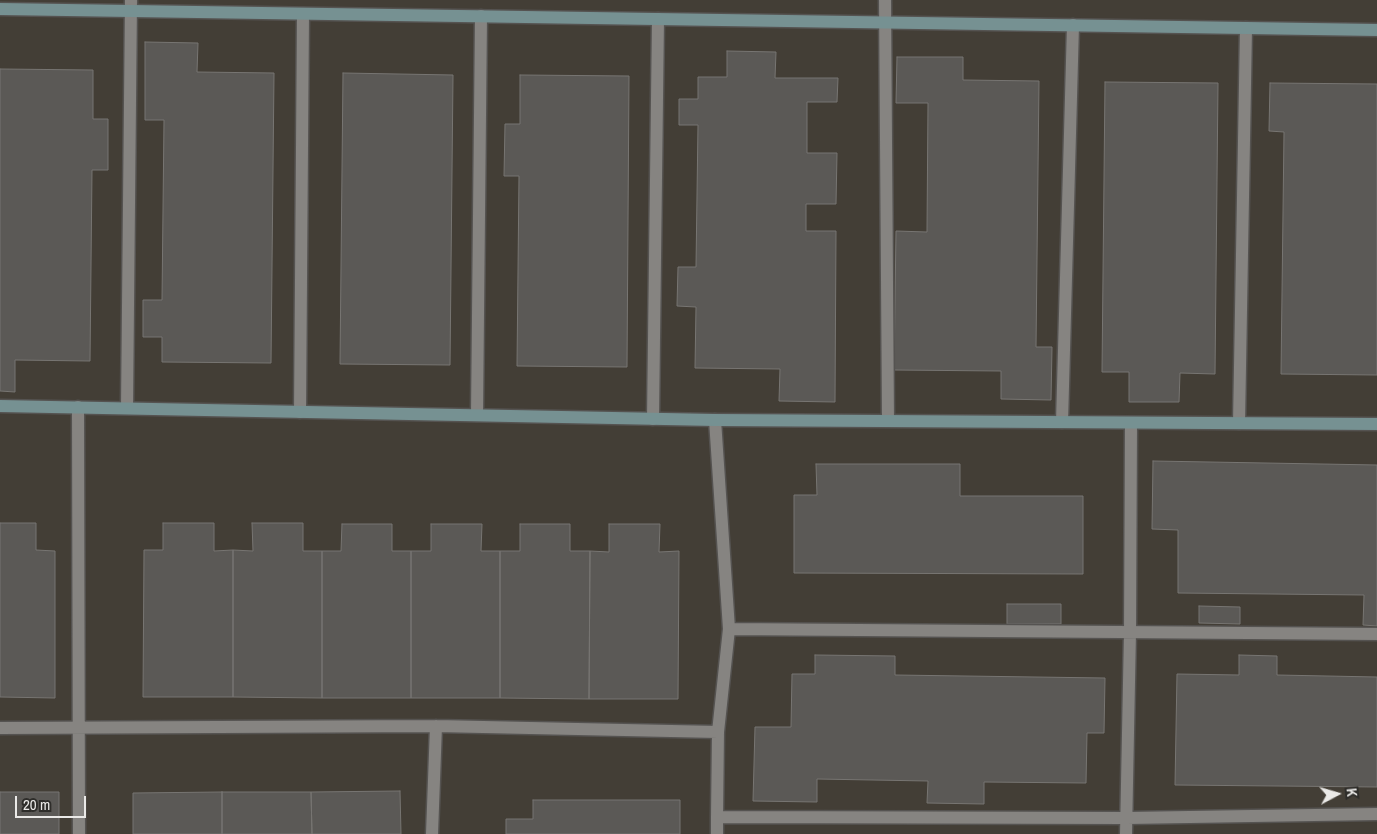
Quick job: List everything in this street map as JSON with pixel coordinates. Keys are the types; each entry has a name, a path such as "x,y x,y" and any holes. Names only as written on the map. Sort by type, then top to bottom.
{"street":[{"path":"885,0 888,420"},
{"path":"0,9 131,6 303,14 1377,30"},
{"path":"127,408 131,6"},
{"path":"300,412 303,14"},
{"path":"477,415 481,16"},
{"path":"653,419 658,19"},
{"path":"1062,422 1073,25"},
{"path":"1239,423 1246,28"},
{"path":"0,406 715,420 1377,424"},
{"path":"78,407 79,834"},
{"path":"715,420 729,629 718,732 717,834"},
{"path":"1126,834 1130,632 1131,423"},
{"path":"729,629 1377,634"},
{"path":"432,834 436,726"},
{"path":"0,728 436,726 718,732"},
{"path":"717,817 1127,818 1377,814"}],"shaded area":[{"path":"0,0 1377,0 1377,834 0,834"}],"building":[{"path":"145,42 198,43 197,72 274,73 271,363 162,362 162,337 143,337 143,300 162,300 164,120 145,120"},
{"path":"727,51 776,52 775,78 838,78 837,102 807,102 807,153 837,153 836,204 806,204 806,231 836,231 835,402 779,401 780,369 695,368 696,307 677,306 678,267 696,267 698,125 679,125 679,99 698,99 698,77 727,77"},
{"path":"897,57 963,57 963,80 1039,81 1036,347 1052,347 1051,400 1001,399 1001,371 894,370 896,231 927,232 928,103 896,103"},
{"path":"0,69 93,70 93,119 108,119 108,170 92,170 90,361 15,360 15,392 0,391"},
{"path":"343,73 453,75 450,365 340,364"},
{"path":"520,75 629,76 627,367 517,366 519,176 504,176 505,124 520,124"},
{"path":"1105,82 1218,83 1215,374 1180,373 1179,402 1129,402 1129,372 1102,372"},
{"path":"1270,83 1377,84 1377,375 1281,374 1284,132 1269,131"},
{"path":"1153,461 1377,465 1377,626 1363,625 1364,595 1178,593 1178,530 1152,529"},
{"path":"816,464 960,464 960,496 1083,496 1083,574 794,573 794,495 817,495"},
{"path":"0,523 36,523 36,550 55,551 55,698 0,697"},
{"path":"163,523 214,523 214,551 233,550 233,697 143,697 144,550 163,550"},
{"path":"252,523 303,523 303,551 322,551 322,698 233,697 233,550 253,551"},
{"path":"342,524 392,524 392,551 411,551 411,698 322,698 322,551 341,551"},
{"path":"431,524 482,524 481,551 500,551 500,698 411,698 411,551 431,551"},
{"path":"520,524 570,524 570,551 590,551 589,699 500,698 500,551 520,551"},
{"path":"609,524 660,524 659,552 679,551 678,699 589,699 590,551 609,552"},
{"path":"1007,604 1061,604 1061,624 1007,624"},
{"path":"1199,606 1240,607 1240,624 1199,623"},
{"path":"815,655 895,656 895,675 1105,678 1104,733 1087,733 1086,783 984,782 984,804 927,803 928,781 817,779 817,802 753,801 755,727 791,727 792,674 815,674"},
{"path":"1239,655 1277,656 1277,675 1377,677 1377,787 1175,785 1177,674 1239,675"},
{"path":"400,791 401,834 312,834 311,792"},
{"path":"0,792 59,792 59,834 0,834"},
{"path":"222,792 222,834 133,834 133,793"},
{"path":"222,792 311,792 312,834 222,834"},
{"path":"533,800 680,800 680,834 506,834 506,819 533,819"}]}
